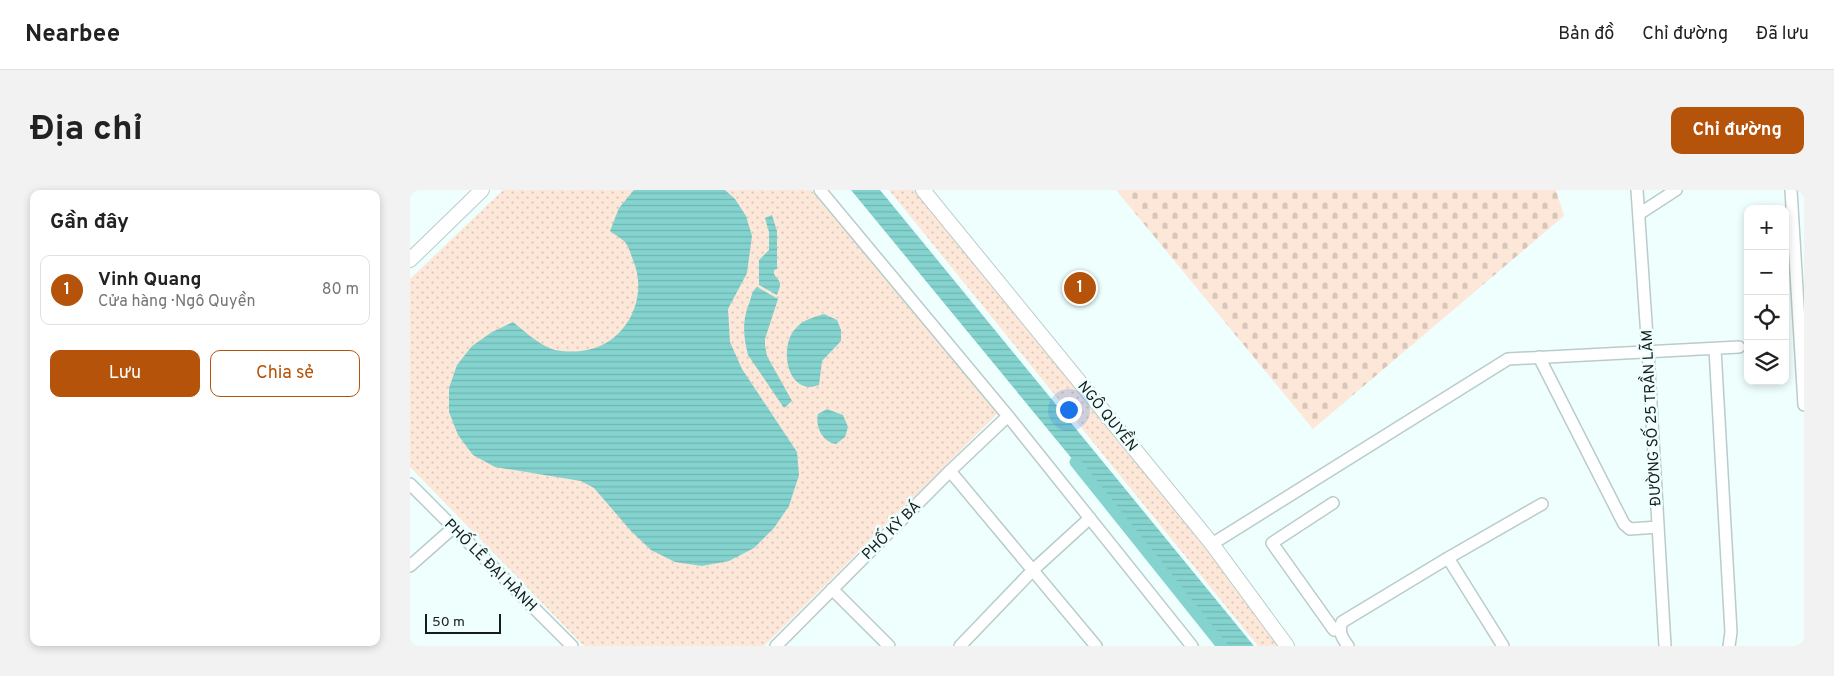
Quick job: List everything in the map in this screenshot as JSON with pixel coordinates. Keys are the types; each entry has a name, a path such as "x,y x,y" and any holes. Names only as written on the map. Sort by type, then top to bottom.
{"street":[{"path":"410,260 482,190"},
{"path":"820,190 1008,416 1192,646"},
{"name":"NGÔ QUYỀN","path":"923,190 1212,544 1288,646"},
{"name":"ĐƯỜNG SỐ 25 TRẦN LÃM","path":"1637,190 1665,646"},
{"path":"1639,214 1676,190"},
{"path":"1791,190 1800,262 1804,405"},
{"path":"1212,544 1508,359 1739,347"},
{"path":"1714,348 1731,632 1729,646"},
{"path":"1539,357 1624,524 1630,529 1658,527"},
{"name":"PHỐ KỲ BÁ","path":"776,646 950,471 1008,416"},
{"path":"950,471 1096,646"},
{"name":"PHỐ LÊ ĐẠI HÀNH","path":"410,484 572,646"},
{"path":"1333,503 1272,543 1334,630 1340,627"},
{"path":"1348,646 1342,637 1340,627 1342,622 1542,504"},
{"path":"960,646 1034,570 1090,518"},
{"path":"410,566 454,528"},
{"path":"1448,558 1503,646"},
{"path":"832,588 889,646"}],"green space":[{"path":"503,190 811,190 998,413 764,646 584,646 410,467 410,279"},
{"path":"889,190 916,190 1083,392 1283,646 1258,646"},
{"path":"1116,190 1556,190 1564,216 1313,429"}],"water":[{"path":"634,190 725,190 735,199 746,216 752,236 747,273 728,309 730,342 742,369 797,452 799,475 789,506 774,528 754,548 729,561 702,566 675,562 651,550 631,531 594,488 581,481 495,467 473,455 458,435 449,412 449,388 457,365 472,346 492,332 513,322 543,345 555,350 572,352 596,348 610,341 621,331 630,319 635,305 638,291 637,275 625,242 610,231 619,208"},
{"path":"851,190 880,190 1254,646 1226,646"},
{"path":"772,215 777,231 777,269 774,270 774,274 780,285 777,295 759,285 759,260 769,250 769,232 765,218"},
{"path":"757,287 778,299 765,339 765,345 767,356 792,401 784,408 748,355 746,348 744,328 746,315 752,293"},
{"path":"824,314 837,320 841,330 841,341 822,361 819,385 808,387 799,384 793,377 787,357 788,346 791,336 799,325"},
{"path":"827,409 843,415 848,427 845,437 836,444 823,437 819,428 818,414"}],"waterway":[{"path":"1075,462 1222,646"}],"place":[{"name":"Vinh Quang","path":"1080,288"}]}
